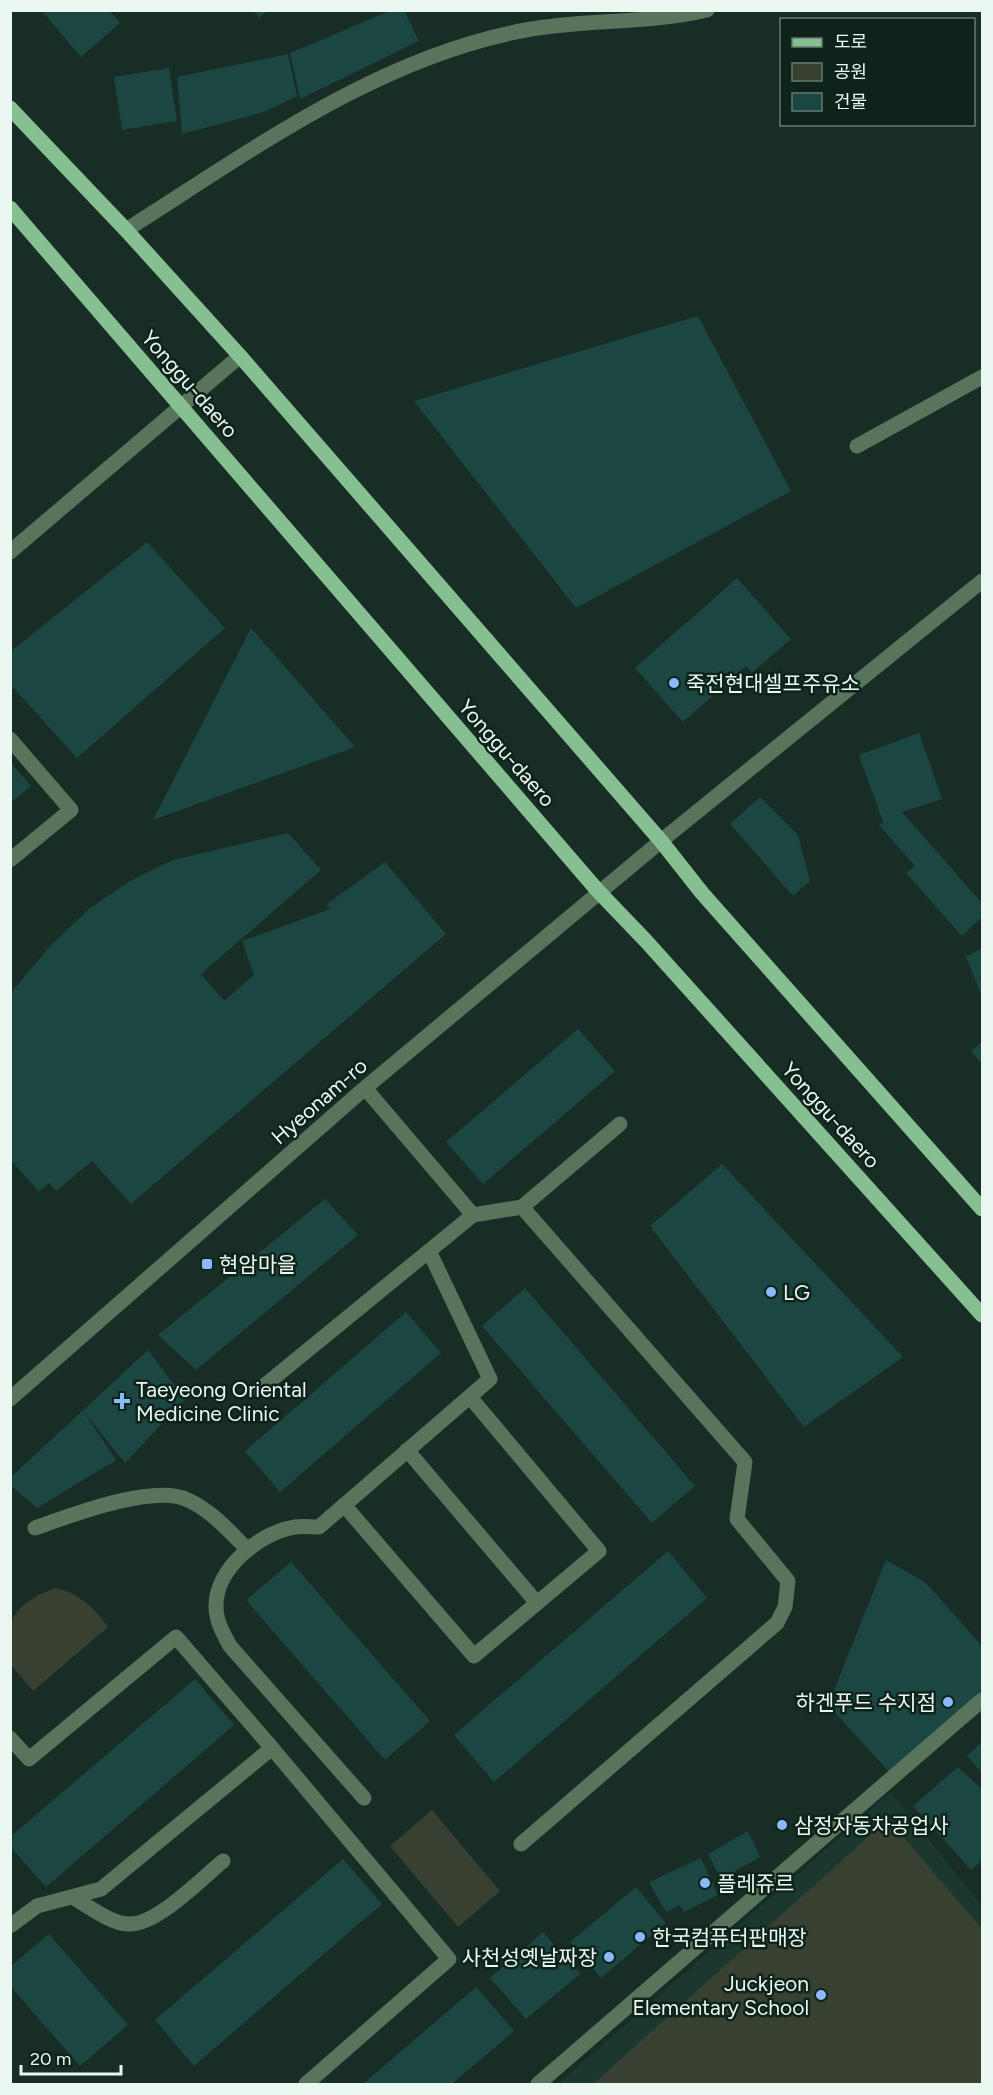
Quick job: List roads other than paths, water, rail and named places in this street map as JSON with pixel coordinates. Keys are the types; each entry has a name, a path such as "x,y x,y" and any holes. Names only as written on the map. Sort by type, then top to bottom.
{"main road":[{"path":"10,96 65,167"},
{"path":"10,108 126,230 240,356 661,841 702,893 982,1209"},
{"name":"Yonggu-daero","path":"10,208 598,891 646,940 982,1315"}],"street":[{"path":"126,230 310,113 386,76 461,45 527,29 640,20 707,10"},
{"path":"10,552 240,356"},
{"path":"857,446 982,376"},
{"name":"Hyeonam-ro","path":"10,1399 365,1088 598,891 982,581"},
{"path":"10,739 70,810 10,860"},
{"path":"365,1088 473,1215"},
{"path":"260,1390 473,1215 522,1207 620,1124"},
{"path":"522,1207 745,1462 737,1519 780,1568 788,1581 785,1607 777,1623 522,1845"},
{"path":"364,1798 230,1646 219,1624 216,1608 217,1591 228,1571 248,1550 269,1536 294,1527 319,1527 490,1379 429,1251"},
{"path":"344,1505 474,1656 599,1551 470,1397"},
{"path":"407,1450 537,1603"},
{"path":"35,1528 102,1505 155,1496 186,1498 210,1514 248,1550"},
{"path":"10,1738 29,1759 176,1636 272,1748 449,1959 306,2085"},
{"path":"538,2085 982,1700"},
{"path":"10,1926 37,1906 101,1889 272,1748"},
{"path":"74,1898 113,1920 126,1924 142,1924 156,1916 223,1862"}],"place":[{"name":"죽전현대셀프주유소","path":"674,683"},
{"name":"현암마을","path":"207,1264"},
{"name":"LG","path":"771,1292"},
{"name":"Taeyeong Oriental Medicine Clinic","path":"122,1401"},
{"name":"하겐푸드 수지점","path":"948,1702"},
{"name":"삼정자동차공업사","path":"782,1825"},
{"name":"플레쥬르","path":"705,1883"},
{"name":"한국컴퓨터판매장","path":"640,1937"},
{"name":"사천성옛날짜장","path":"609,1957"},
{"name":"Juckjeon Elementary School","path":"821,1995"}]}
